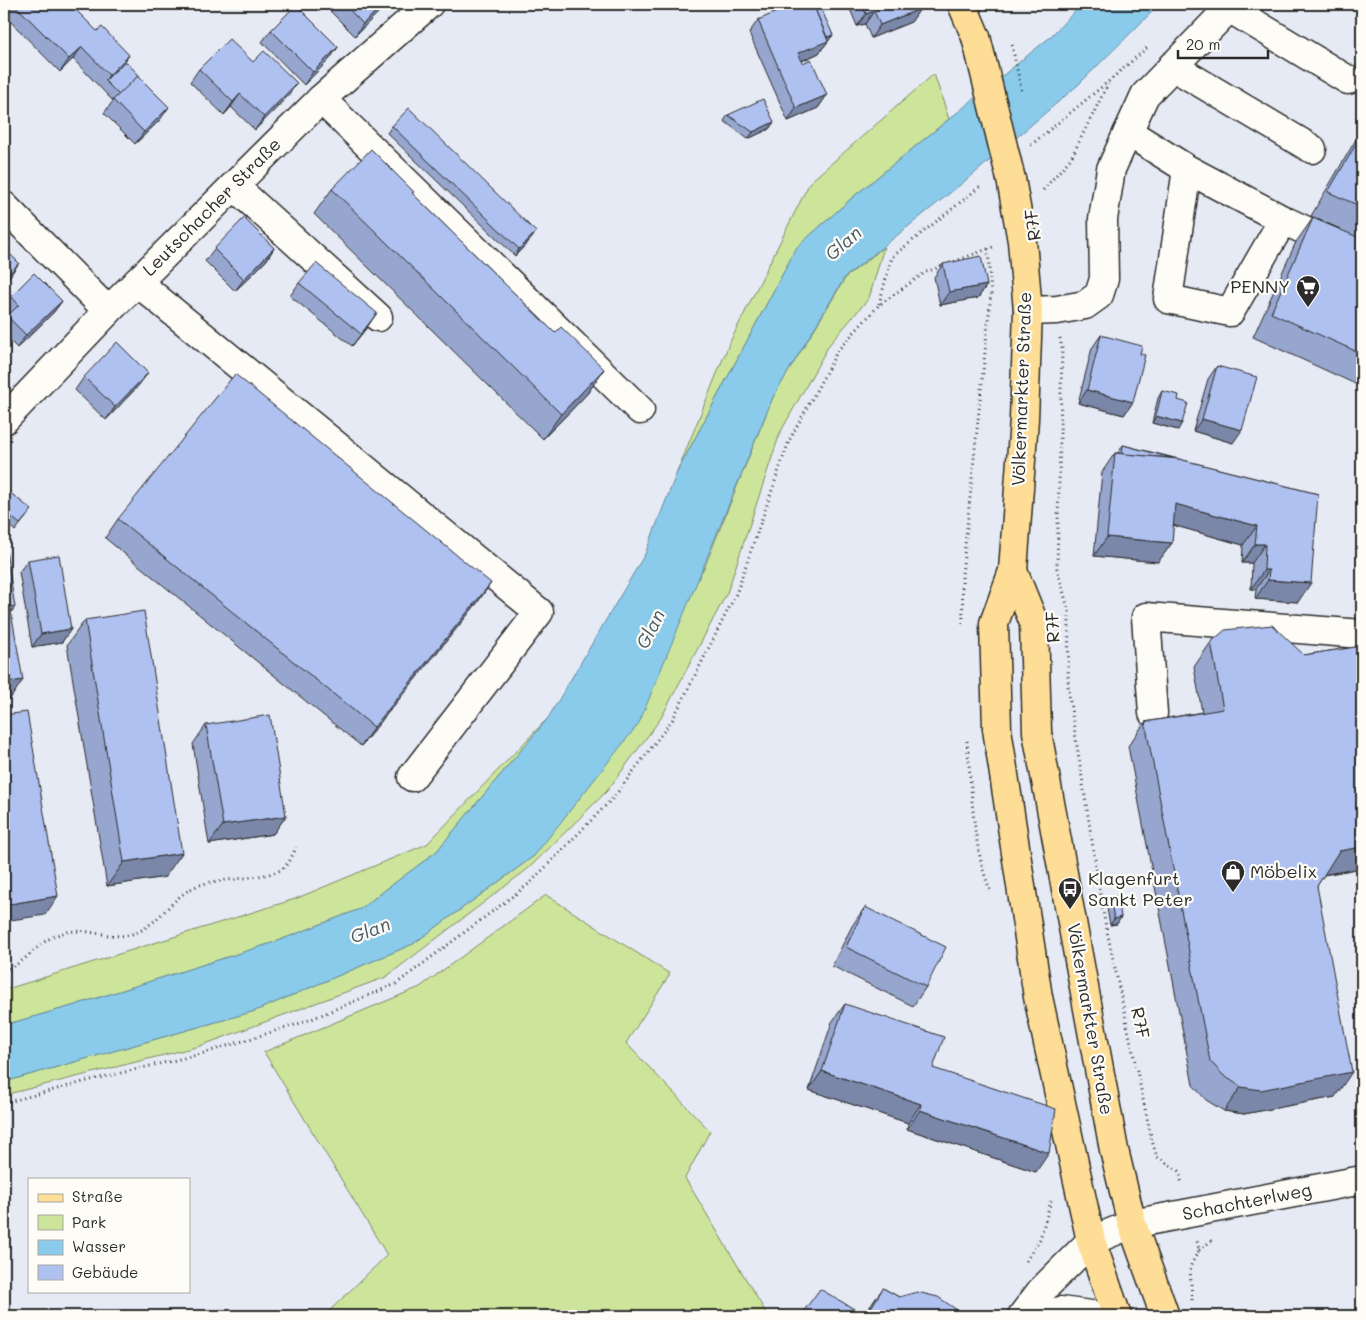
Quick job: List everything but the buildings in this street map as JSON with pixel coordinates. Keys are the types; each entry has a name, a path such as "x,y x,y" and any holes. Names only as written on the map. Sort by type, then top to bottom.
{"main road":[{"name":"Völkermarkter Straße","path":"962,4 976,37 1011,179 1022,241 1028,311 1024,419 1013,571 994,623 997,729 1028,942 1038,996 1091,1241 1117,1316"},
{"name":"Völkermarkter Straße","path":"1013,571 1034,623 1037,732 1112,1140 1132,1224 1165,1316"}],"street":[{"name":"Leutschacher Straße","path":"4,420 108,311 321,99 429,4"},
{"path":"1028,311 1057,310 1085,305 1099,295 1104,279 1104,219 1112,169 1128,132 1146,95 1231,6 1348,80"},
{"path":"1172,66 1312,149"},
{"path":"321,99 640,410"},
{"path":"1128,132 1187,170 1283,220 1362,257"},
{"path":"1187,170 1168,300 1230,312 1283,220"},
{"path":"234,186 378,317"},
{"path":"4,206 108,311"},
{"path":"137,282 539,612 412,777"},
{"path":"1153,713 1146,617 1362,634"},
{"name":"Schachterlweg","path":"1091,1241 1132,1224 1362,1180"},
{"path":"1022,1316 1040,1292 1091,1241"},
{"path":"1041,1316 1060,1311 1099,1316"}],"path":[{"name":"R7F","path":"1044,199 1043,190 1070,158 1109,82"},
{"path":"4,1103 201,1054 304,1022 396,984 530,884 614,797 673,719 736,594 789,440 838,350 879,305 926,272 988,248"},
{"name":"R7F","path":"1057,310 1062,349 1057,568 1069,612 1068,689 1104,917 1152,1142 1157,1157 1179,1172"},
{"path":"4,971 20,963 54,936 67,931 86,930 123,936 134,934 144,929 190,890 202,884 269,874 282,869 293,856 296,847"},
{"path":"1040,1239 1052,1199"},
{"path":"1192,1305 1190,1266 1199,1250"}],"green space":[{"path":"934,74 949,119 853,197 797,247 677,472 729,344 810,182"},
{"path":"884,247 869,298 829,345 780,433 727,593 661,718 607,791 529,868 386,977 200,1046 4,1095 4,1082 255,1011 413,944 534,856 705,566 773,397 846,277"},
{"path":"548,718 436,852 360,909 275,942 72,1006 4,1025 4,990 295,899 427,844"},
{"path":"546,895 670,974 626,1043 710,1131 685,1178 768,1316 324,1316 387,1255 264,1052 420,987"}],"water":[{"name":"Glan","path":"1082,4 1160,4 1078,85 975,173 845,277 773,397 639,723 534,856 413,944 255,1011 4,1082 4,1025 72,1006 275,942 360,909 436,852 548,718 645,554 677,472 797,247 853,197 1049,38"}],"place":[{"name":"PENNY","path":"1308,308"},
{"name":"Möbelix","path":"1233,893"},
{"name":"Klagenfurt Sankt Peter","path":"1070,910"}]}
